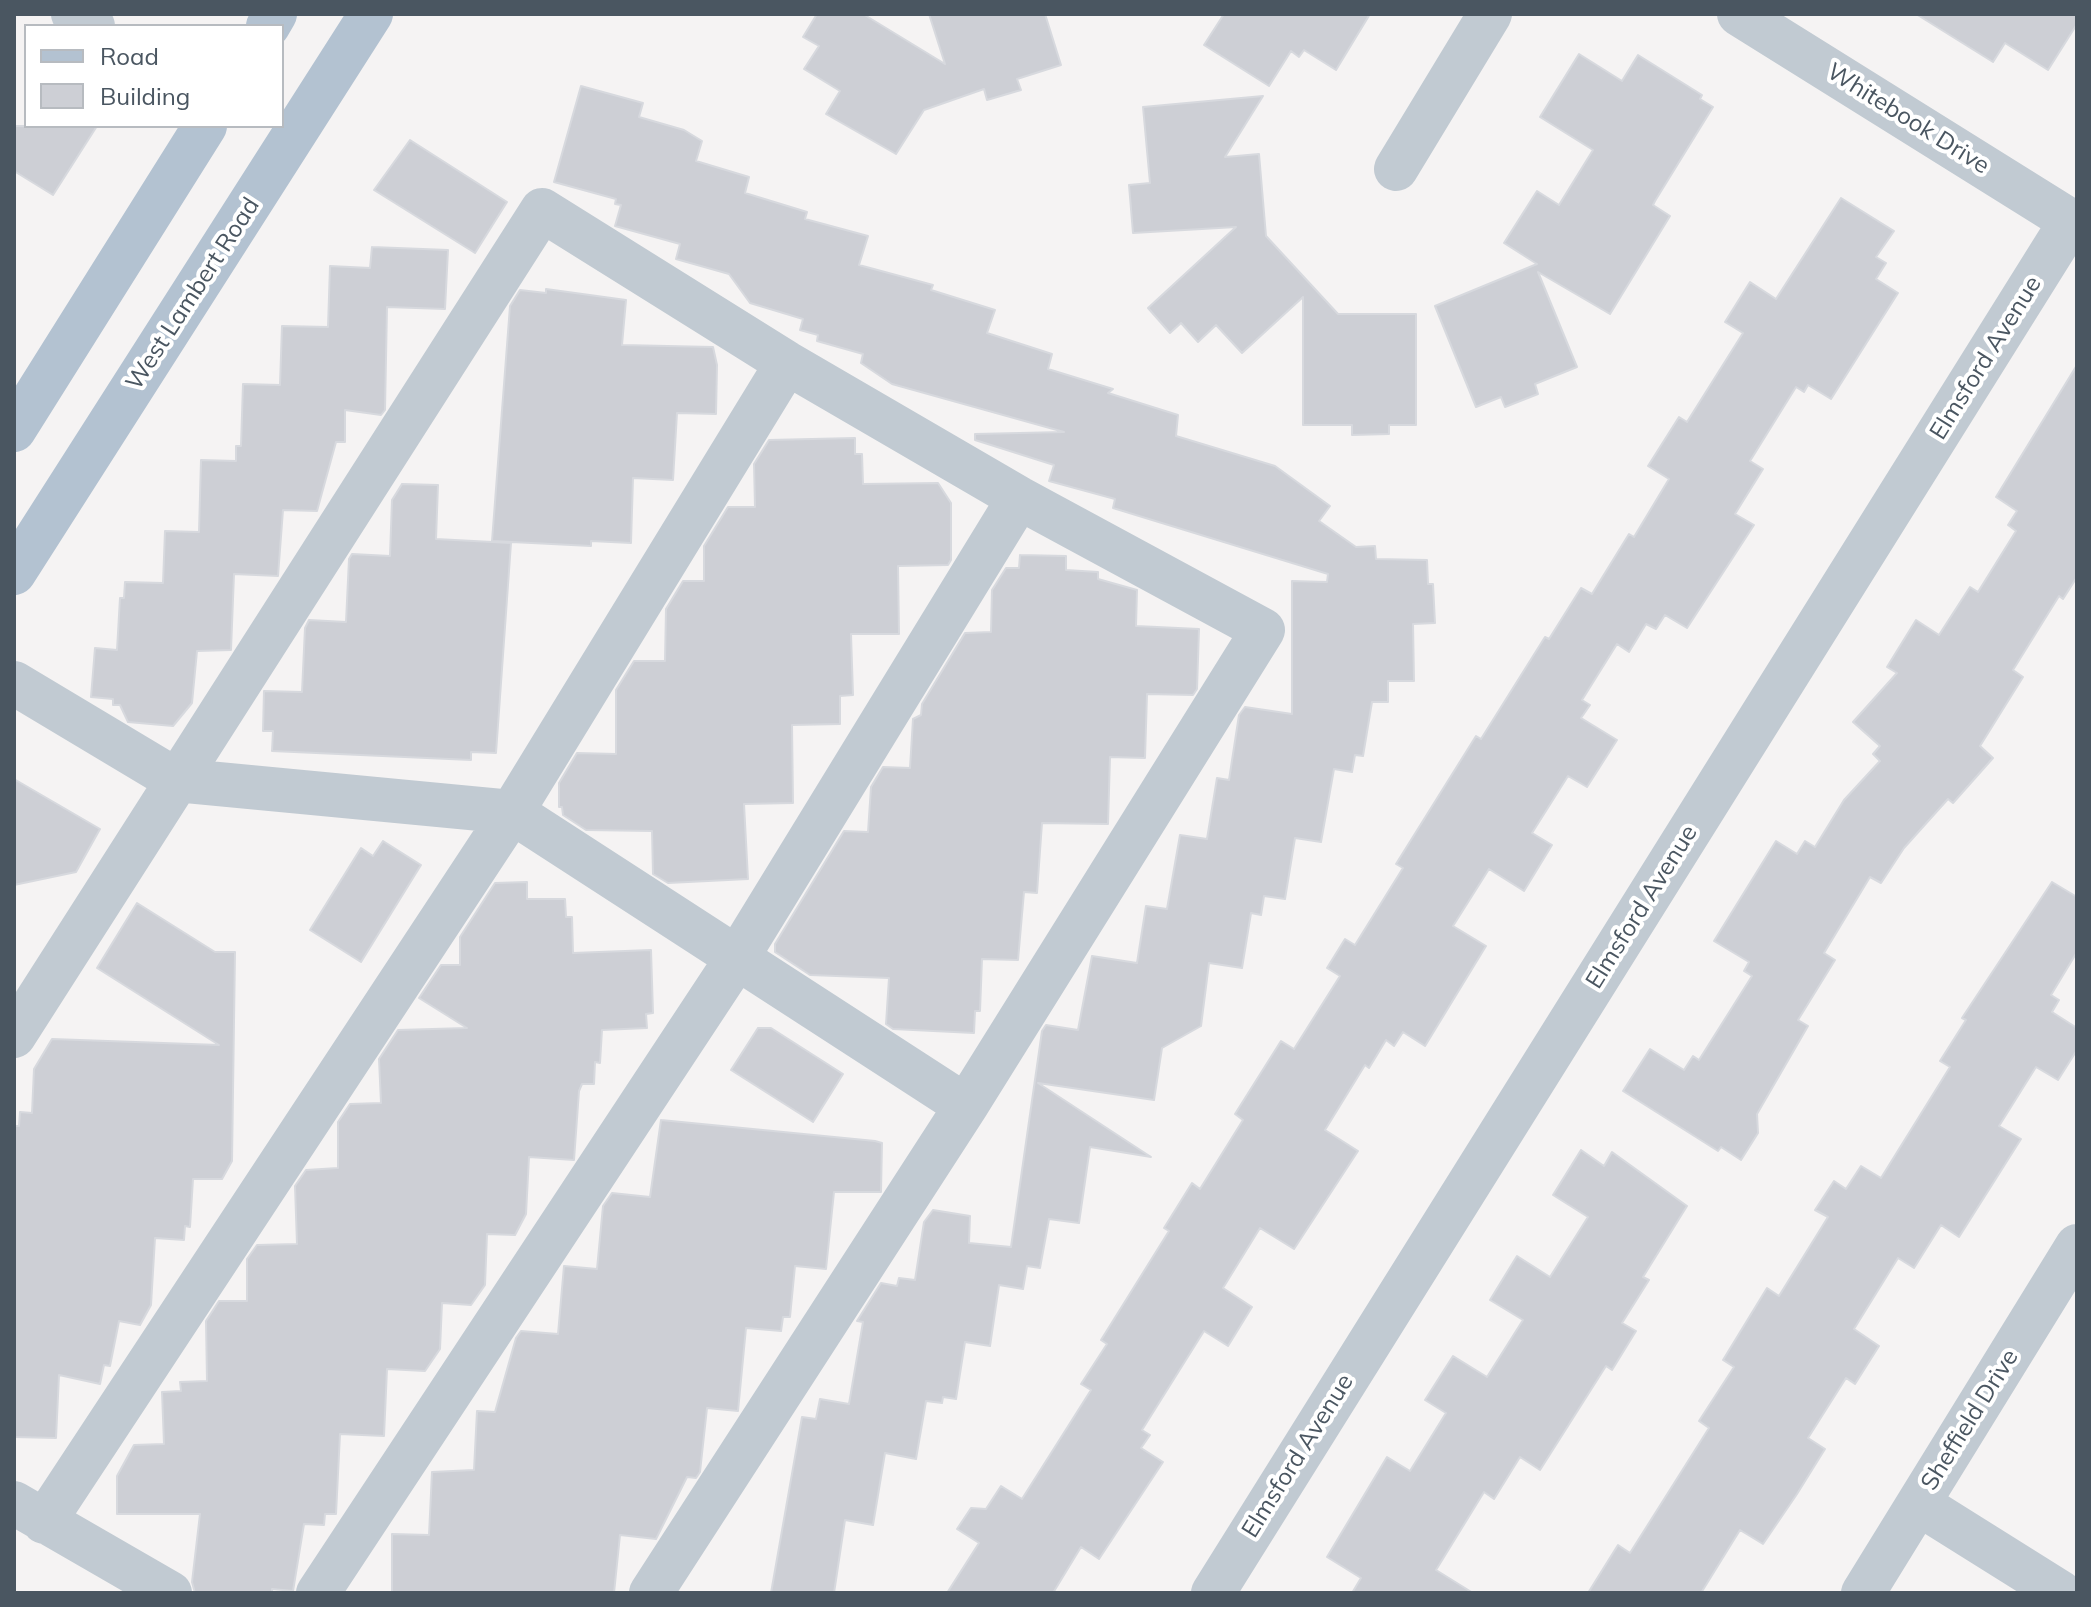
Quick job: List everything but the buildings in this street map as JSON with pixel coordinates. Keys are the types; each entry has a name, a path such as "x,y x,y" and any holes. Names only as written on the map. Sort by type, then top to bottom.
{"main road":[{"name":"West Lambert Road","path":"14,573 371,14"},
{"path":"18,414 204,128"}],"street":[{"path":"1396,169 1490,14"},
{"name":"Whitebook Drive","path":"1739,14 2074,223"},
{"path":"14,1036 542,210 787,363 1019,498 1263,630 966,1106 651,1593"},
{"name":"Elmsford Avenue","path":"1213,1593 2074,223"},
{"path":"170,1593 29,1513 512,812 787,363"},
{"path":"318,1593 737,958 1019,498"},
{"path":"14,683 176,780 512,812 966,1106"},
{"name":"Sheffield Drive","path":"1863,1593 2077,1246"},
{"path":"1919,1504 2061,1593"}]}
